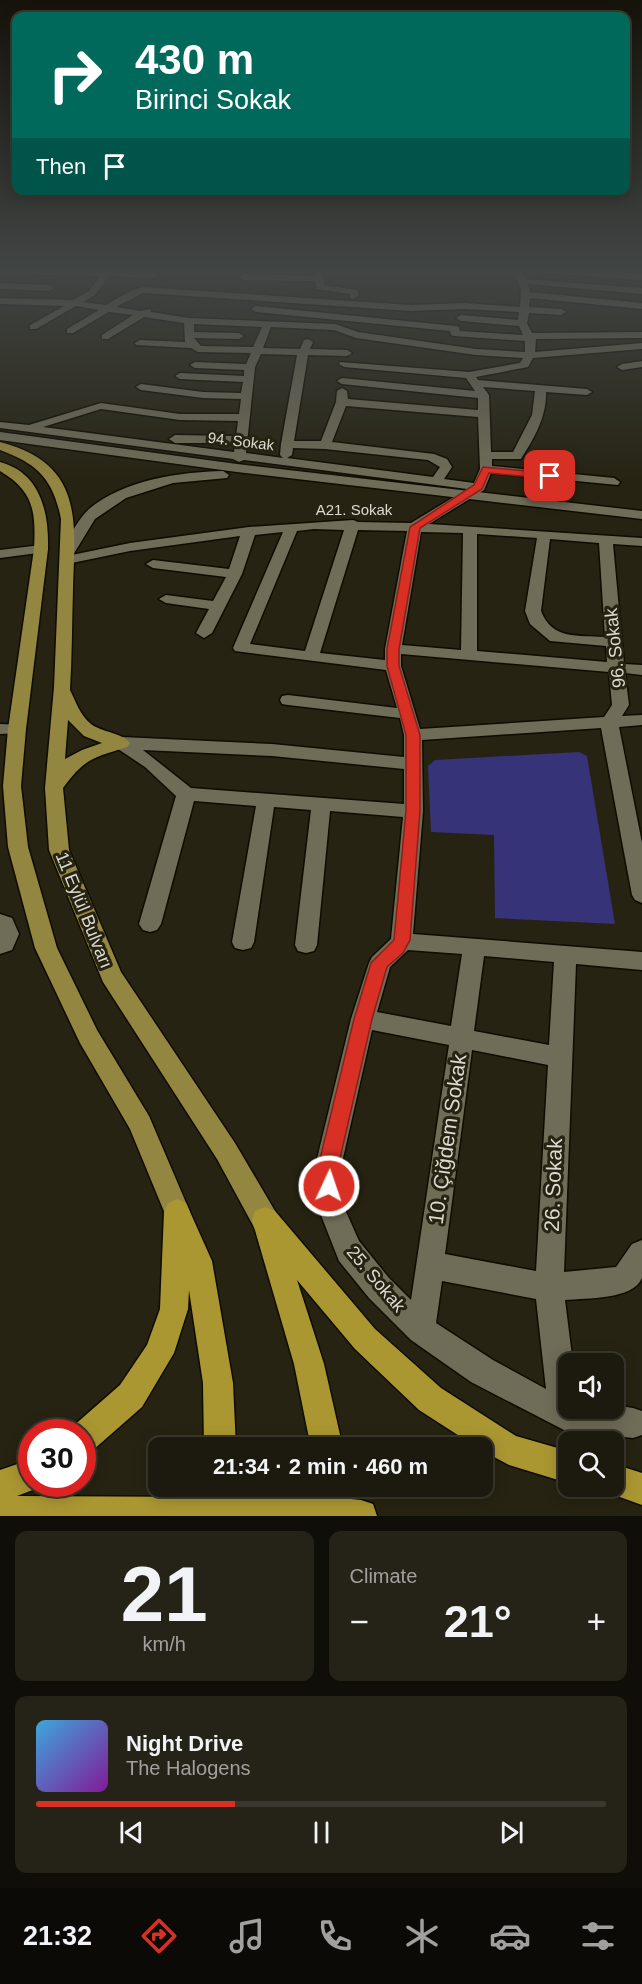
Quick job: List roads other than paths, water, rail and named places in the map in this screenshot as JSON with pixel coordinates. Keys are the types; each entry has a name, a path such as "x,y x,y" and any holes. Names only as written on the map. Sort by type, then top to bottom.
{"highway":[{"path":"96,1427 131,1396 159,1353 174,1309 177,1212"},
{"path":"177,1212 198,1261 218,1383 220,1437"},
{"path":"265,1220 323,1437"},
{"path":"265,1220 364,1340 430,1399 509,1449 558,1464"},
{"path":"0,1486 18,1480"},
{"path":"624,1483 642,1489"},
{"path":"0,1512 62,1515 222,1508 328,1507"}],"main road":[{"name":"11 Eylül Bulvarı","path":"0,446 19,453 52,476 65,496 68,519 68,556 62,687 54,788 59,850 111,976 226,1151 265,1220"},
{"path":"4,470 25,482 40,504 42,519 41,549 9,729 18,847 46,948 88,1036 140,1124 177,1212"},
{"path":"62,687 72,717 85,729 99,737 121,743"},
{"path":"54,788 72,764 88,754 121,743"}],"street":[{"path":"144,341 140,343 178,341"},
{"path":"191,341 198,349 303,352 349,349 447,349 531,355 642,346"},
{"path":"239,458 250,367 261,341"},
{"path":"286,463 287,444 303,352 309,341"},
{"path":"344,341 349,349 477,392"},
{"path":"447,349 451,341"},
{"path":"342,381 477,392 524,365 531,355 530,341"},
{"path":"349,349 411,351"},
{"path":"325,445 342,402 342,381 349,349"},
{"path":"476,352 476,481"},
{"path":"622,367 642,364"},
{"path":"195,365 250,367"},
{"path":"180,376 248,379"},
{"path":"141,387 203,395 247,396"},
{"path":"342,402 540,388 587,392"},
{"path":"540,388 542,401 538,415 517,456 476,481 415,527 393,658 413,735 413,811 402,940 642,961"},
{"path":"27,428 101,406 180,417 245,418"},
{"name":"94. Sokak","path":"0,425 436,482 476,481"},
{"path":"114,431 171,439 242,440"},
{"path":"0,436 237,468 476,481 642,515"},
{"path":"287,444 325,445 430,457 443,462 446,467 436,482"},
{"path":"68,556 92,514 106,504 132,491 207,474 614,482"},
{"path":"476,481 642,522"},
{"path":"311,657 353,524"},
{"name":"A21. Sokak","path":"68,556 249,531 353,524 470,529 642,542"},
{"path":"292,527 241,648 311,657 469,656 642,670"},
{"path":"469,656 470,529"},
{"path":"204,633 235,574 249,531"},
{"path":"544,535 533,611 538,624 556,638 613,642"},
{"name":"96. Sokak","path":"606,539 613,642 621,705 609,722"},
{"path":"0,554 41,549"},
{"path":"153,564 235,574"},
{"path":"166,599 218,606"},
{"path":"288,700 407,714"},
{"path":"413,735 642,720"},
{"path":"609,722 642,895"},
{"path":"121,743 272,750 413,764"},
{"path":"121,743 151,762 186,794 413,811"},
{"path":"150,924 186,794"},
{"path":"243,942 266,800"},
{"path":"306,945 321,804"},
{"path":"0,922 5,924 8,934 4,944 0,945"},
{"name":"25. Sokak","path":"402,940 397,948 380,963 363,1019 328,1167 330,1204 349,1251 379,1288 422,1330 482,1371 558,1412"},
{"name":"10. Çiğdem Sokak","path":"422,1330 474,947"},
{"name":"26. Sokak","path":"558,1364 549,1287 558,1057 565,954"},
{"path":"363,1019 558,1057"},
{"path":"430,1265 549,1287 623,1280 642,1254"},
{"path":"598,1419 633,1423"}]}
